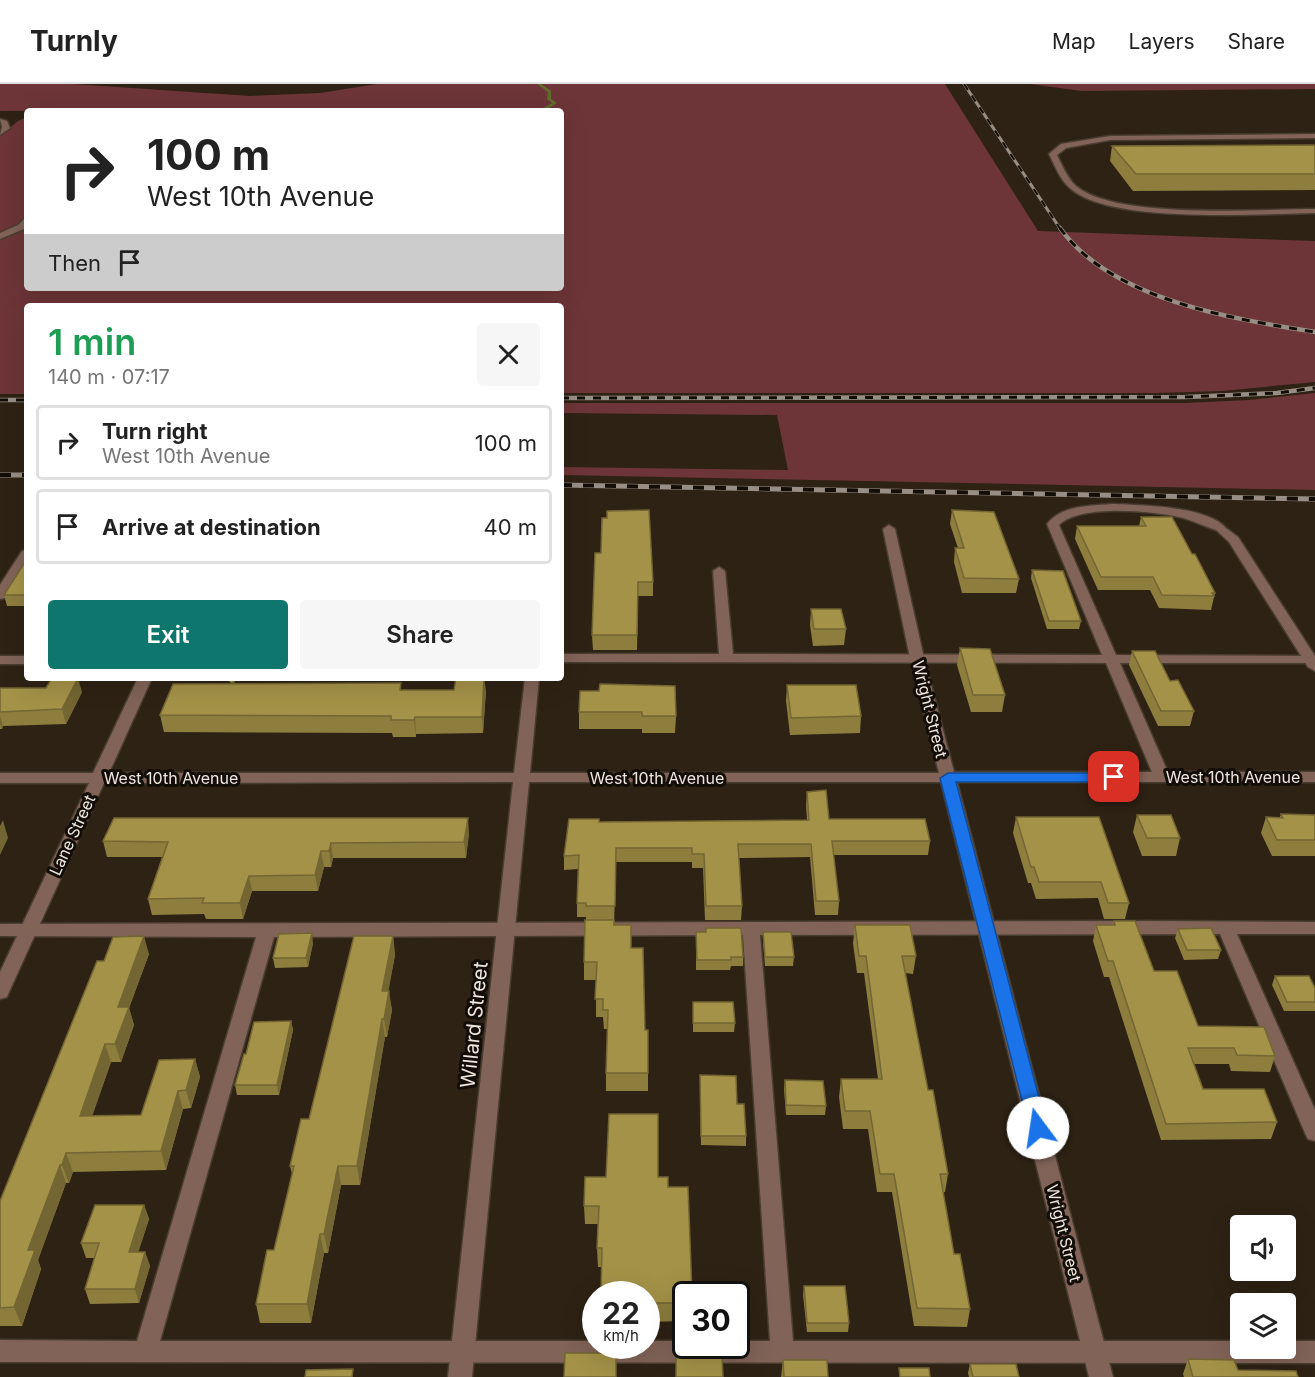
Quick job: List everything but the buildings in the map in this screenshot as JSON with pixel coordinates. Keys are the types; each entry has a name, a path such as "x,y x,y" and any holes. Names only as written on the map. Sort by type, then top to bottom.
{"street":[{"path":"0,121 5,122 6,128 0,133"},
{"path":"1315,136 1110,138 1064,146 1053,154 1063,175 1076,190 1119,206 1164,211 1315,211"},
{"path":"0,236 24,224"},
{"path":"1162,777 1054,528 1055,520 1065,515 1094,509 1144,509 1178,512 1219,527 1234,540 1313,663"},
{"name":"Wright Street","path":"889,529 917,658 1101,1377"},
{"path":"0,595 24,557"},
{"path":"719,571 726,658"},
{"path":"564,658 1110,658 1313,663"},
{"path":"0,660 24,660"},
{"name":"Lane Street","path":"0,992 144,681"},
{"name":"Willard Street","path":"460,1377 532,681"},
{"name":"West 10th Avenue","path":"0,778 1315,777"},
{"path":"0,930 507,931 987,926 1315,928"},
{"path":"751,928 782,1351"},
{"path":"1226,928 1315,1133"},
{"path":"146,1351 267,930"},
{"path":"0,1351 1315,1352"}],"shaded area":[{"path":"0,84 73,84 250,96 320,93 377,84 945,84 1038,231 1315,241 1315,382 1222,391 1156,393 564,393 564,303 24,303 24,394 0,394 0,136 18,121 24,118 24,291 564,291 564,108 24,108 24,111 0,111"},
{"path":"1030,84 1315,84 1315,89 1082,91"},
{"path":"1315,393 1315,490 564,475 564,467 788,470 777,415 564,413 564,403 1184,403 1249,400"}],"waterway":[{"path":"539,84 550,92 549,99 555,103 546,108"}],"railway":[{"path":"964,84 1061,230"},
{"path":"1060,228 1082,253 1110,273 1141,289 1212,312 1315,332"},
{"path":"564,398 1186,397 1277,393 1315,388"},
{"path":"0,400 24,400"},
{"path":"0,475 24,475"},
{"path":"564,485 1315,499"}],"route":[{"path":"1038,1128 948,778 1114,777"}]}
